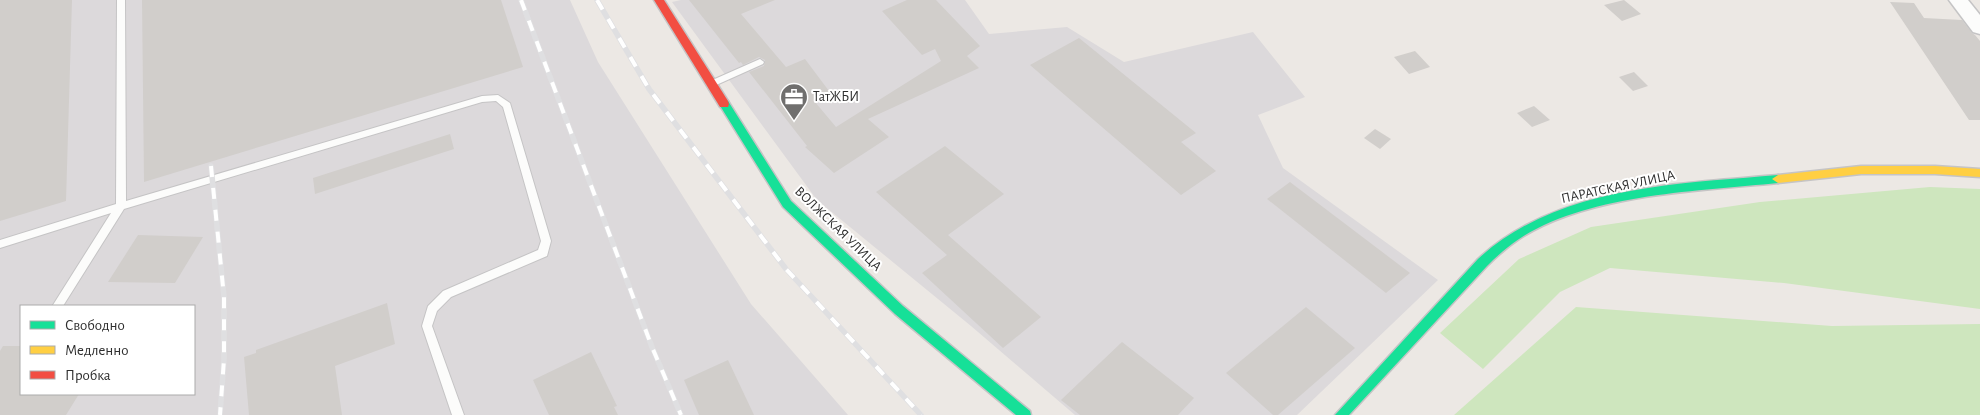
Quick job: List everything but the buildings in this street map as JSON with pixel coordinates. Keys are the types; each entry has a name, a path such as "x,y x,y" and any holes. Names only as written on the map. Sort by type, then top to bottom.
{"main road":[{"name":"ВОЛЖСКАЯ УЛИЦА","path":"659,0 787,204 899,310 1026,415"},
{"name":"ПАРАТСКАЯ УЛИЦА","path":"1341,415 1492,254 1526,229 1567,211 1619,199 1681,189 1861,170 1936,170 1980,173"}],"street":[{"path":"1958,0 1980,28"}],"lane":[{"path":"58,305 121,206 121,0"},
{"path":"711,84 760,62"},
{"path":"0,244 121,206 482,99 498,98 507,105 546,241 543,253 447,294 432,309 427,326 458,415"}],"shaded area":[{"path":"0,0 570,0 598,62 751,304 848,415 0,415"},
{"path":"681,0 965,0 989,34 1067,27 1124,62 1253,32 1305,97 1258,115 1283,168 1438,280 1297,415 1075,415 971,326 817,200 672,2"}],"green space":[{"path":"1930,187 1980,189 1980,309 1784,283 1610,268 1560,292 1483,369 1440,333 1519,259 1591,227 1760,202"},
{"path":"1576,307 1832,326 1980,324 1980,415 1454,415"}],"railway":[{"path":"521,0 652,347 681,415"},
{"path":"597,0 649,89 786,269 921,415"},
{"path":"211,166 224,297 224,359 220,415"}],"traffic: fast":[{"path":"724,104 787,204 899,310 1025,415"},
{"path":"1341,415 1483,262 1504,243 1528,228 1557,216 1618,198 1683,188 1778,179"}],"traffic: slow":[{"path":"1778,179 1861,170 1935,170 1980,173"}],"traffic: jam":[{"path":"659,0 724,104"}],"place":[{"name":"ТатЖБИ","path":"794,121"}]}
